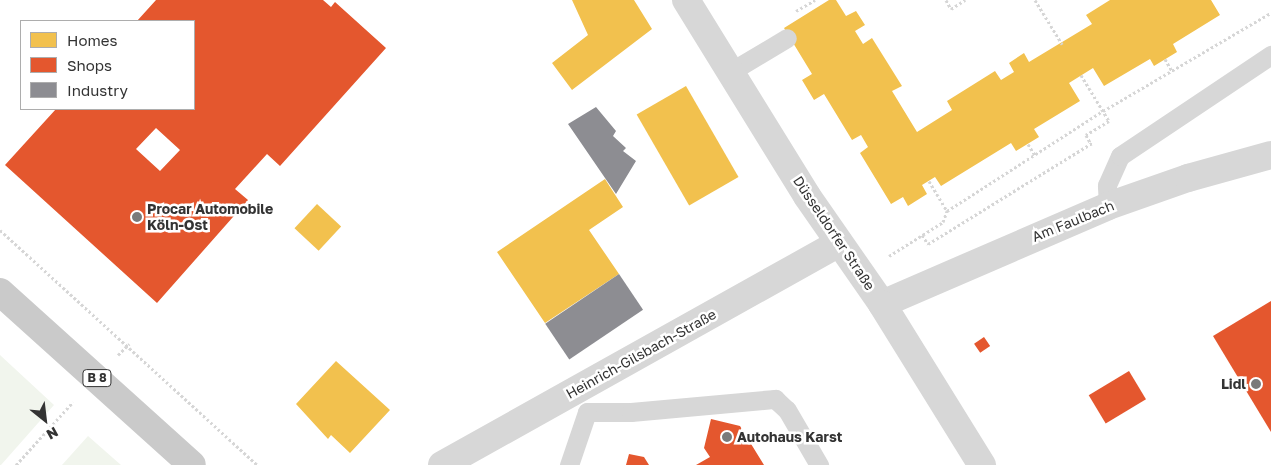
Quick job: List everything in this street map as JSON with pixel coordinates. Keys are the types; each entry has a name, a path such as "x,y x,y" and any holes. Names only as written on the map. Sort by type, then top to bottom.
{"main road":[{"name":"B 8","path":"0,292 192,465"}],"street":[{"name":"Düsseldorfer Straße","path":"686,0 839,242 882,304 982,465"},
{"name":"Am Faulbach","path":"882,304 1108,206 1188,178 1271,154"},
{"name":"Heinrich-Gilsbach-Straße","path":"442,465 579,402 839,242"}],"lane":[{"path":"730,72 787,38"},
{"path":"1108,206 1107,185 1120,156 1271,55"},
{"path":"569,465 579,402 631,412 775,399 786,410 819,465"}],"path":[{"path":"801,8 815,0"},
{"path":"946,0 951,9 965,0"},
{"path":"1035,0 1062,44"},
{"path":"861,273 943,222 947,211 1103,111 1271,14"},
{"path":"1165,59 1172,71"},
{"path":"1081,75 1109,121 1086,135 1091,144"},
{"path":"1028,144 1035,156"},
{"path":"929,181 947,211"},
{"path":"0,230 257,465"}],"shaded area":[{"path":"0,355 54,405 1,465 0,465"},
{"path":"88,436 121,465 62,465"}],"building: Homes":[{"path":"572,0 634,0 652,29 572,90 552,63 588,35"},
{"path":"829,0 836,0 846,16 856,11 865,25 855,31 863,44 872,38 902,86 892,91 917,132 952,110 947,101 995,71 1001,80 1014,72 1009,63 1024,53 1029,62 1092,24 1086,15 1110,0 1211,0 1220,15 1173,44 1177,52 1154,66 1150,59 1104,86 1093,68 1069,83 1080,101 1034,129 1039,137 1016,151 1011,143 941,186 935,177 922,185 927,194 908,206 903,197 891,204 860,153 868,147 861,135 852,140 824,94 814,100 802,80 812,74 784,28"},
{"path":"686,86 739,177 689,205 637,114"},
{"path":"605,179 623,207 589,230 619,274 545,323 497,252"},
{"path":"317,204 341,227 319,251 294,228"},
{"path":"336,361 390,410 350,453 331,435 328,439 296,404"}],"building: Shops":[{"path":"156,0 323,0 331,7 335,2 386,48 280,166 267,154 235,189 248,200 157,303 5,165 55,110 195,110 195,20 138,20","holes":["156,128 180,150 160,171 136,149"]},
{"name":"Lidl","path":"1271,301 1271,432 1213,336"},
{"path":"984,337 990,346 980,353 974,344"},
{"path":"1129,371 1146,399 1106,423 1089,395"},
{"name":"Autohaus Karst","path":"711,419 740,426 764,465 696,465 710,457 704,448"},
{"path":"629,454 644,457 649,465 626,465"}],"building: Industry":[{"path":"596,107 616,131 613,136 626,148 623,151 636,161 616,194 568,124"},
{"path":"619,274 643,310 569,359 545,324"}],"place":[{"name":"Procar Automobile Köln-Ost","path":"137,217"},
{"name":"Lidl","path":"1256,384"},
{"name":"Autohaus Karst","path":"727,437"}]}
